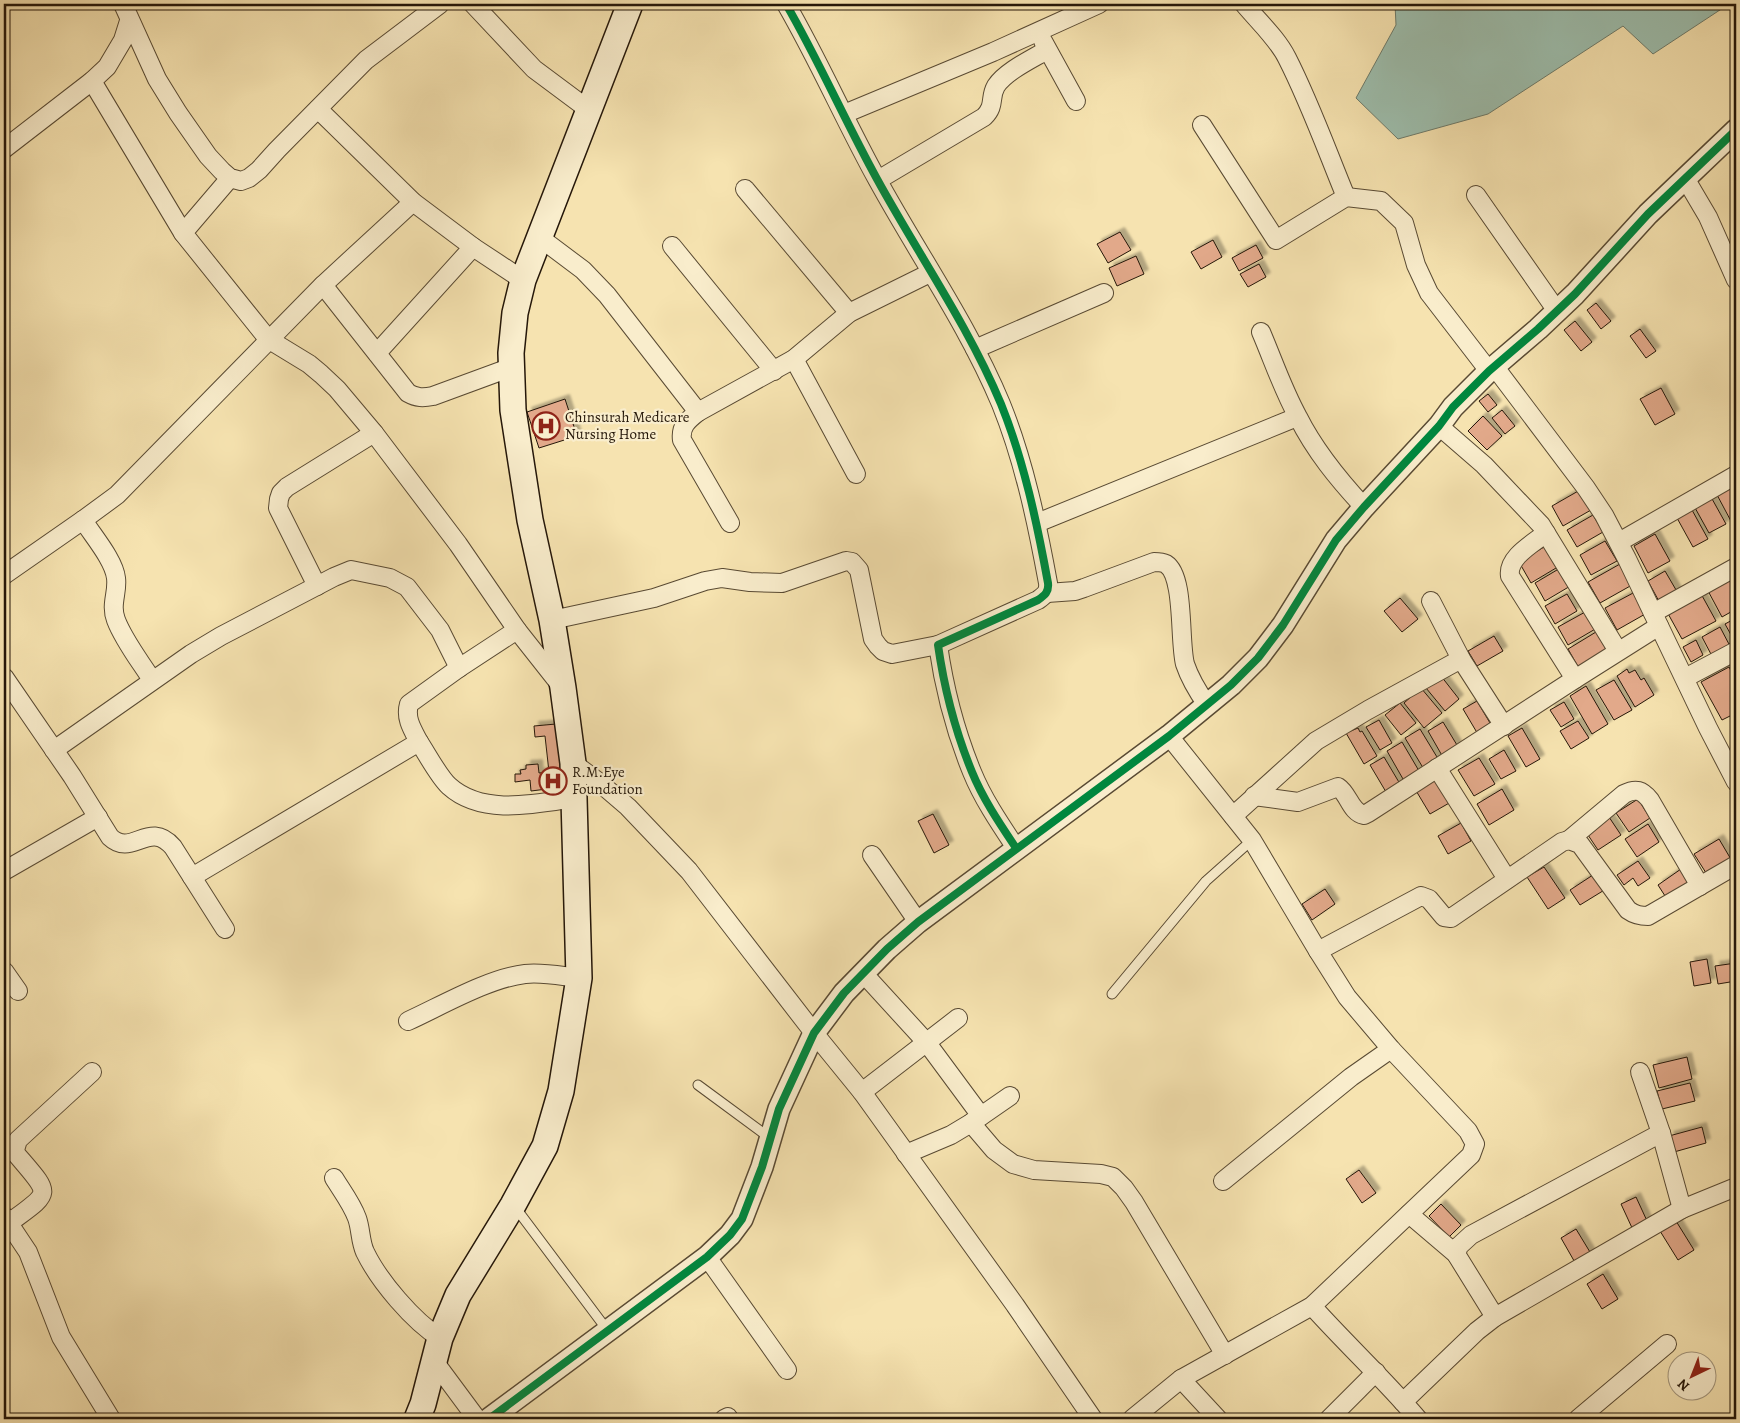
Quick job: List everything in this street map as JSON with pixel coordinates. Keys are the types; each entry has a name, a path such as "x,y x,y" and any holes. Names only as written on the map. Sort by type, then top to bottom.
{"main road":[{"path":"417,1419 423,1404 437,1349 458,1295 513,1205 545,1146 561,1092 579,978 573,763 552,620 529,511 513,410 511,353 515,313 523,280 630,4"}],"street":[{"path":"123,4 129,21 157,79 178,113 208,156 230,178 241,181 249,178 366,60 440,4"},
{"path":"473,4 534,69 589,110"},
{"path":"786,4 810,45 878,180 975,349 1001,405 1014,441 1037,523 1049,589 1047,593"},
{"path":"844,114 1039,32 1099,4"},
{"path":"1244,4 1286,57 1315,118 1346,197"},
{"path":"4,149 92,81 107,67 117,52 129,21"},
{"path":"1039,32 1076,101"},
{"path":"878,180 984,117 992,107 996,86 1003,78 1047,50"},
{"path":"92,81 183,233 268,339 309,364 321,374 374,433 458,544 517,630 563,688"},
{"path":"318,109 413,202 473,247 523,280"},
{"path":"1202,125 1276,240 1346,197 1381,201 1404,224 1416,265 1429,293 1492,368 1586,488 1619,542 1708,728 1736,782"},
{"path":"489,1419 707,1257 730,1235 742,1219 751,1200 780,1109 814,1033 844,993 918,922 1169,736 1231,685 1258,658 1296,606 1336,540 1454,407 1492,368 1575,294 1648,214 1736,130"},
{"path":"183,233 230,178"},
{"path":"1685,178 1708,217 1736,280"},
{"path":"745,189 849,313"},
{"path":"1476,195 1557,311"},
{"path":"4,575 116,495 268,339 413,202"},
{"path":"539,237 583,270 607,295 698,412"},
{"path":"672,246 774,371"},
{"path":"377,353 473,247"},
{"path":"730,523 682,440 682,426 698,412 794,360 849,313 930,272"},
{"path":"323,285 408,393 415,397 423,398 512,368"},
{"path":"975,349 1104,293"},
{"path":"1261,332 1297,417 1338,480 1364,507"},
{"path":"794,360 856,474"},
{"path":"1037,523 1297,417"},
{"path":"1439,426 1484,465 1522,504 1546,533 1618,651"},
{"path":"317,586 278,508 281,493 294,482 374,433"},
{"path":"1619,542 1736,475"},
{"path":"83,520 111,562 116,576 113,608 116,620 152,680"},
{"path":"1546,533 1516,558 1509,570 1510,576 1575,679"},
{"path":"552,620 630,604 705,581 722,578 750,582 782,583 846,561 852,562 859,570 873,639 883,651 892,654 938,646 1038,600 1047,593 1084,588 1154,562 1166,564 1178,585 1182,650 1185,664 1192,682 1206,705"},
{"path":"1254,796 1298,802 1338,787 1343,791 1357,812 1364,815 1618,651 1656,620 1736,567"},
{"path":"54,750 152,680 222,636 351,570 390,578 408,587 440,630 459,668"},
{"path":"1431,601 1461,659 1504,726"},
{"path":"517,630 409,704 407,711 408,720 419,742 448,785 458,792 473,799 504,806 534,805 574,798"},
{"path":"938,646 942,675 972,772 989,805 1016,848"},
{"path":"1685,678 1736,651"},
{"path":"1233,816 1321,737 1461,659"},
{"path":"4,677 98,816 110,837 116,843 124,844 154,836 164,838 173,847 224,929"},
{"path":"1132,1419 1181,1379 1312,1306 1471,1156 1475,1144 1468,1131 1391,1049 1347,997 1252,840 1169,736"},
{"path":"192,876 419,742"},
{"path":"573,763 628,807 689,871 862,1092 1015,1305 1093,1419"},
{"path":"1437,768 1507,879"},
{"path":"1318,951 1420,896 1429,899 1444,917 1451,918 1562,842 1569,840 1631,790 1638,790 1644,793 1650,800 1700,886"},
{"path":"4,872 98,816"},
{"path":"1569,840 1580,844 1628,910 1635,915 1648,916 1736,865"},
{"path":"872,855 918,922"},
{"path":"4,971 18,991"},
{"path":"408,1021 506,978 543,973 579,978"},
{"path":"863,973 927,1044 994,1150 1013,1164 1034,1170 1100,1174 1113,1178 1124,1188 1225,1354"},
{"path":"862,1092 927,1044 958,1018"},
{"path":"1223,1181 1351,1077 1391,1049"},
{"path":"92,1072 18,1140 15,1150 17,1155 41,1184 43,1192 39,1201 7,1220 28,1252 62,1337 93,1392 111,1419"},
{"path":"1640,1072 1661,1133 1682,1210"},
{"path":"906,1154 951,1135 1010,1096"},
{"path":"1456,1254 1459,1246 1471,1235 1661,1133"},
{"path":"334,1178 353,1208 366,1253 380,1275 414,1318 427,1330 477,1419"},
{"path":"1403,1402 1495,1317 1682,1210 1736,1187"},
{"path":"1409,1214 1456,1254 1495,1317"},
{"path":"707,1257 787,1370"},
{"path":"1312,1306 1337,1334 1376,1372 1418,1419"},
{"path":"1578,1419 1668,1344"},
{"path":"1329,1419 1376,1372"},
{"path":"1181,1379 1218,1419"}],"lane":[{"path":"1112,994 1206,881 1252,840"},
{"path":"698,1085 770,1139"},
{"path":"513,1205 608,1331"}],"shaded area":[{"path":"1395,4 1729,4 1653,54 1623,26 1488,114 1398,139 1356,98 1396,25"}],"building":[{"path":"1120,232 1131,250 1108,263 1097,244"},
{"path":"1213,240 1222,257 1201,269 1191,252"},
{"path":"1256,245 1263,258 1239,271 1232,258"},
{"path":"1136,256 1144,274 1117,286 1109,268"},
{"path":"1259,264 1266,277 1248,287 1240,274"},
{"path":"1596,303 1611,321 1601,329 1587,310"},
{"path":"1575,321 1592,342 1581,351 1564,330"},
{"path":"1640,329 1656,351 1646,358 1630,336"},
{"path":"1661,388 1675,414 1655,425 1640,399"},
{"path":"1488,394 1497,405 1488,412 1479,401"},
{"path":"565,399 577,436 539,448 527,412"},
{"path":"1502,410 1515,426 1505,434 1492,418"},
{"path":"1483,416 1502,436 1487,450 1468,431"},
{"path":"1735,483 1736,521 1732,523 1716,493"},
{"path":"1580,490 1591,510 1563,526 1552,506"},
{"path":"1711,497 1726,524 1709,533 1694,506"},
{"path":"1692,510 1708,539 1693,547 1677,518"},
{"path":"1593,515 1603,532 1577,547 1567,530"},
{"path":"1655,534 1670,561 1648,573 1634,546"},
{"path":"1605,541 1617,561 1591,575 1580,555"},
{"path":"1549,544 1561,565 1531,583 1519,562"},
{"path":"1620,564 1632,585 1600,603 1588,582"},
{"path":"1562,567 1572,585 1545,601 1535,583"},
{"path":"1665,571 1679,595 1661,605 1648,581"},
{"path":"1729,577 1736,590 1736,609 1722,617 1707,589"},
{"path":"1635,592 1647,613 1617,630 1605,608"},
{"path":"1700,592 1716,621 1682,639 1666,610"},
{"path":"1567,594 1577,611 1555,624 1545,606"},
{"path":"1400,598 1418,619 1402,632 1384,611"},
{"path":"1587,611 1597,628 1568,645 1558,627"},
{"path":"1736,618 1736,644 1725,624"},
{"path":"1720,627 1731,648 1713,658 1702,637"},
{"path":"1596,632 1609,654 1580,670 1568,649"},
{"path":"1494,636 1503,651 1477,666 1468,651"},
{"path":"1696,640 1703,655 1691,662 1683,647"},
{"path":"1729,667 1736,680 1736,713 1722,720 1701,682"},
{"path":"1627,669 1629,673 1635,670 1641,680 1644,678 1654,695 1635,707 1617,676"},
{"path":"1441,676 1459,699 1445,711 1426,688"},
{"path":"1614,680 1632,710 1614,720 1596,690"},
{"path":"1586,686 1608,724 1592,734 1570,696"},
{"path":"1421,688 1442,713 1424,728 1404,703"},
{"path":"1477,701 1493,728 1479,736 1463,709"},
{"path":"1564,702 1574,719 1561,727 1550,710"},
{"path":"1400,703 1416,723 1401,735 1385,715"},
{"path":"1379,720 1392,743 1380,750 1366,727"},
{"path":"1578,721 1589,738 1571,749 1560,731"},
{"path":"1443,722 1460,750 1444,759 1428,731"},
{"path":"556,724 563,787 531,791 530,780 515,782 515,774 521,774 520,770 526,769 526,765 538,764 539,773 549,772 545,736 535,737 534,726"},
{"path":"1358,728 1360,732 1362,731 1377,756 1364,764 1346,733"},
{"path":"1522,728 1540,759 1526,767 1508,736"},
{"path":"1420,729 1440,762 1425,771 1405,738"},
{"path":"1402,742 1422,776 1407,786 1387,751"},
{"path":"1504,750 1516,771 1501,779 1489,759"},
{"path":"1384,757 1403,789 1389,797 1370,765"},
{"path":"1479,758 1495,784 1474,796 1458,770"},
{"path":"1436,776 1451,802 1430,814 1415,789"},
{"path":"1502,789 1514,810 1489,825 1477,804"},
{"path":"1638,799 1650,818 1629,832 1616,813"},
{"path":"933,814 949,845 934,853 918,821"},
{"path":"1609,817 1621,835 1598,850 1586,832"},
{"path":"1461,823 1471,841 1448,854 1438,836"},
{"path":"1648,824 1659,842 1637,857 1625,839"},
{"path":"1719,839 1732,861 1708,876 1694,854"},
{"path":"1638,861 1650,878 1638,886 1633,878 1624,885 1617,875"},
{"path":"1544,867 1565,898 1548,909 1527,877"},
{"path":"1681,869 1691,883 1667,899 1658,885"},
{"path":"1596,873 1606,889 1580,905 1570,890"},
{"path":"1325,889 1335,904 1312,920 1302,904"},
{"path":"1707,959 1711,983 1694,986 1690,962"},
{"path":"1736,963 1736,981 1718,984 1715,966"},
{"path":"1687,1057 1692,1079 1659,1088 1653,1065"},
{"path":"1690,1083 1695,1101 1662,1109 1657,1091"},
{"path":"1702,1127 1706,1143 1674,1152 1669,1136"},
{"path":"1359,1170 1376,1193 1362,1203 1346,1179"},
{"path":"1636,1197 1648,1223 1633,1230 1621,1204"},
{"path":"1441,1204 1461,1225 1449,1237 1429,1216"},
{"path":"1676,1221 1694,1250 1678,1260 1660,1231"},
{"path":"1576,1229 1593,1257 1577,1266 1561,1238"},
{"path":"1603,1274 1618,1299 1602,1309 1587,1284"}],"cycle path":[{"path":"786,4 877,179 958,318 988,375 1001,404 1023,470 1044,560 1048,583 1047,591 1038,600 938,645 951,710 966,757 976,782 1016,848"},
{"path":"489,1419 707,1257 730,1235 742,1219 762,1167 779,1109 814,1033 844,993 887,949 918,922 1169,736 1231,685 1258,658 1283,625 1336,540 1439,426 1453,407 1489,371 1575,294 1648,214 1736,130"}],"place":[{"name":"Chinsurah Medicare Nursing Home","path":"546,426"},
{"name":"R.M.Eye Foundation","path":"553,781"}]}
